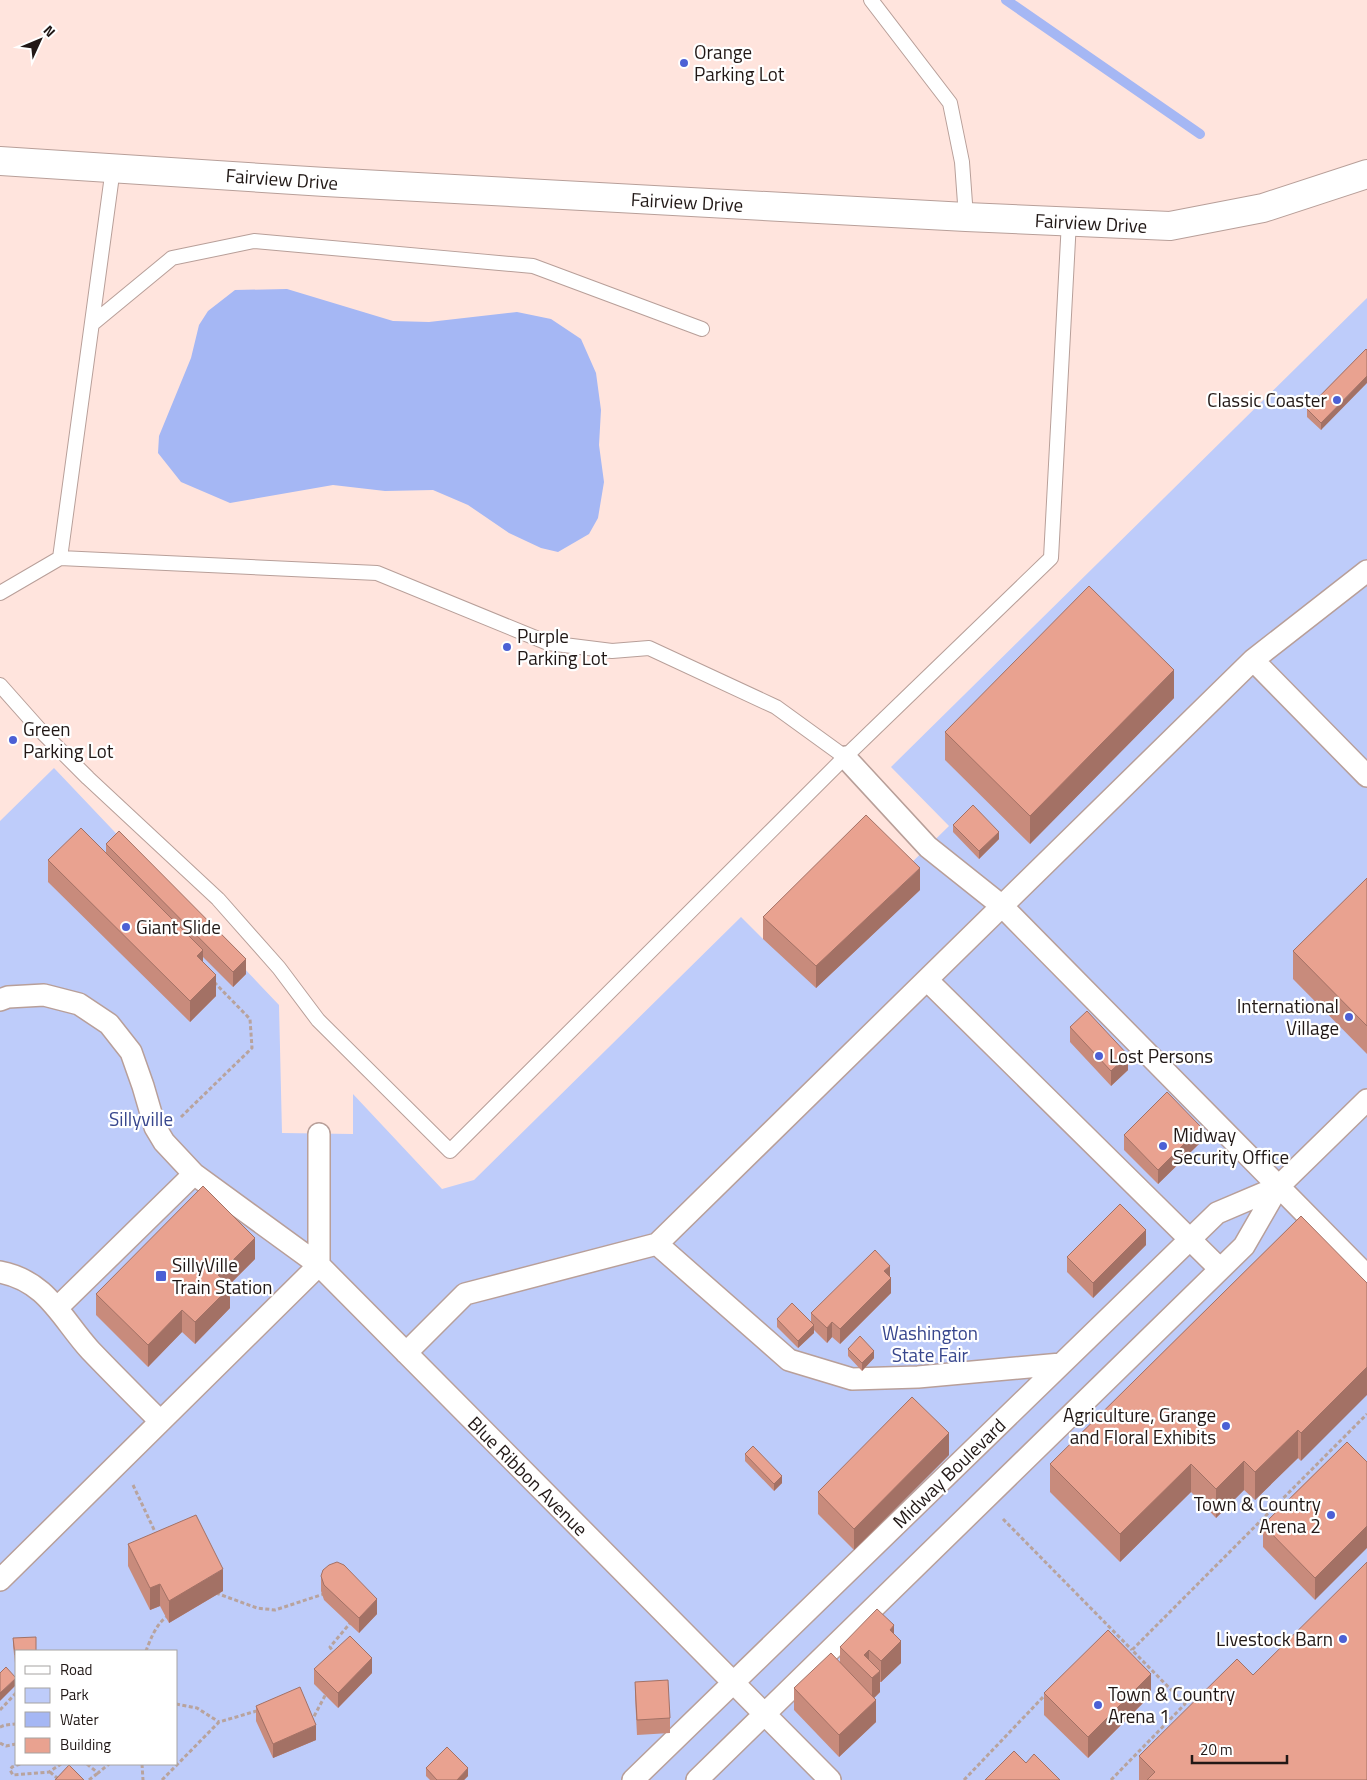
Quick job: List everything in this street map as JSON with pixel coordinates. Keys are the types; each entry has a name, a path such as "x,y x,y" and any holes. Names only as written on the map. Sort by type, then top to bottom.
{"main road":[{"name":"Fairview Drive","path":"0,161 325,182 966,217 1170,226 1263,208 1367,174"}],"street":[{"path":"406,1352 465,1294 657,1244 1253,660 1367,571"},
{"path":"1253,660 1367,776"},
{"path":"845,757 928,848 1002,906 1367,1276"},
{"path":"926,980 1220,1269"},
{"name":"Blue Ribbon Avenue","path":"0,1000 8,997 44,995 79,1004 109,1024 131,1052 155,1127 160,1136 194,1174 319,1265 830,1780"},
{"name":"Midway Boulevard","path":"697,1780 1244,1246 1278,1187 1367,1100"},
{"path":"0,1580 319,1265 320,1134"},
{"path":"58,1308 194,1174"},
{"name":"Midway Boulevard","path":"633,1780 1217,1213 1278,1187"},
{"path":"657,1244 789,1360 852,1379 918,1377 1061,1364"},
{"path":"0,1272 25,1279 58,1308 89,1348 160,1422"}],"lane":[{"path":"871,0 950,103 962,162 966,217"},
{"path":"60,558 113,168"},
{"path":"0,685 40,730 88,778 218,899 279,968 318,1020 450,1151 845,757 1051,558 1069,221"},
{"path":"92,324 172,258 254,241 532,266 702,329"},
{"path":"0,593 60,558 377,573 548,643 612,651 649,648 776,707 845,757"}],"path":[{"path":"160,1136 252,1048 250,1019 210,978"},
{"path":"1132,1650 1367,1414"},
{"path":"122,1460 159,1542"},
{"path":"984,1500 1185,1704 1111,1780"},
{"path":"213,1592 257,1608 274,1610 329,1593"},
{"path":"146,1650 150,1639 164,1618 172,1614"},
{"path":"336,1656 330,1647 355,1618"},
{"path":"306,1728 312,1721 329,1689"},
{"path":"964,1780 1050,1690"},
{"path":"0,1710 15,1694"},
{"path":"178,1704 197,1708 219,1722"},
{"path":"178,1764 219,1722 261,1709 266,1712"},
{"path":"0,1727 15,1724"},
{"path":"0,1743 6,1746 15,1744"},
{"path":"17,1765 10,1770 13,1774 49,1772 60,1765"},
{"path":"88,1765 98,1773"},
{"path":"90,1780 108,1765"},
{"path":"142,1765 143,1780"},
{"path":"162,1780 177,1765"},
{"path":"49,1772 57,1778 66,1776"}],"green space":[{"name":"Washington State Fair","path":"1367,298 1367,1780 0,1780 0,821 54,768 279,1005 282,1133 353,1134 353,1094 442,1189 474,1180 741,917 763,939 902,872 949,826 891,767"}],"water":[{"path":"287,289 393,321 429,322 517,312 551,319 581,339 596,373 601,410 599,445 604,482 598,518 589,534 558,552 541,548 509,533 468,505 433,490 385,491 333,485 230,503 181,482 158,453 159,436 191,358 199,325 208,311 235,290"}],"building":[{"name":"Classic Coaster","path":"1366,349 1367,376 1321,423 1307,409"},
{"path":"1089,586 1174,670 1030,816 945,732"},
{"path":"973,805 999,832 979,851 953,825"},
{"path":"866,815 920,868 816,966 763,917"},
{"name":"Giant Slide","path":"81,828 203,950 197,956 216,975 190,1001 48,860"},
{"path":"119,831 246,959 233,972 106,844"},
{"name":"International Village","path":"1367,878 1367,1026 1293,951"},
{"path":"1087,1011 1128,1055 1111,1071 1070,1027"},
{"name":"Midway Security Office","path":"1167,1092 1201,1127 1158,1170 1124,1135"},
{"name":"SillyVille Train Station","path":"203,1186 255,1238 218,1275 230,1287 195,1322 182,1310 148,1345 96,1294"},
{"path":"1120,1204 1146,1230 1093,1283 1067,1257"},
{"name":"Agriculture, Grange and Floral Exhibits","path":"1301,1216 1367,1283 1367,1367 1301,1433 1298,1430 1255,1472 1244,1461 1216,1489 1191,1464 1120,1534 1050,1464"},
{"path":"875,1250 890,1266 884,1271 891,1278 840,1329 832,1322 827,1328 811,1313"},
{"path":"792,1303 814,1325 798,1341 777,1319"},
{"path":"860,1336 874,1351 862,1363 848,1349"},
{"path":"912,1397 949,1433 854,1529 818,1492"},
{"name":"Town & Country Arena 2","path":"1347,1442 1367,1462 1367,1526 1315,1578 1263,1525"},
{"path":"753,1446 782,1476 774,1484 745,1454"},
{"path":"196,1515 223,1569 169,1601 160,1584 150,1588 128,1544"},
{"path":"337,1562 344,1565 377,1599 359,1618 324,1585 321,1576 323,1570"},
{"name":"Livestock Barn","path":"1367,1562 1367,1780 1147,1780 1155,1772 1139,1756 1237,1659 1253,1675"},
{"path":"877,1609 894,1625 890,1630 901,1641 881,1661 869,1650 864,1655 880,1671 872,1678 840,1647"},
{"name":"Town & Country Arena 1","path":"1108,1630 1151,1674 1088,1737 1044,1693"},
{"path":"350,1636 372,1658 338,1693 314,1669"},
{"path":"36,1637 36,1650 15,1650 15,1655 13,1638"},
{"path":"831,1653 876,1700 839,1735 794,1688"},
{"path":"6,1667 15,1679 0,1693 0,1673"},
{"path":"668,1680 670,1718 637,1720 635,1682"},
{"path":"300,1687 316,1725 273,1744 256,1706"},
{"path":"447,1747 468,1768 457,1780 437,1780 426,1768"},
{"path":"1014,1751 1026,1763 1034,1754 1060,1780 985,1780"},
{"path":"69,1765 84,1780 55,1780"}],"waterway":[{"path":"1006,0 1200,134"}],"place":[{"name":"Orange Parking Lot","path":"684,63"},
{"name":"Classic Coaster","path":"1337,400"},
{"name":"Purple Parking Lot","path":"507,647"},
{"name":"Green Parking Lot","path":"13,740"},
{"name":"Giant Slide","path":"126,927"},
{"name":"International Village","path":"1349,1017"},
{"name":"Lost Persons","path":"1099,1056"},
{"name":"Midway Security Office","path":"1163,1146"},
{"name":"SillyVille Train Station","path":"161,1276"},
{"name":"Agriculture, Grange and Floral Exhibits","path":"1226,1426"},
{"name":"Town & Country Arena 2","path":"1331,1515"},
{"name":"Livestock Barn","path":"1343,1639"},
{"name":"Town & Country Arena 1","path":"1098,1705"}],"park label":[{"name":"Sillyville","path":"141,1119"}]}
